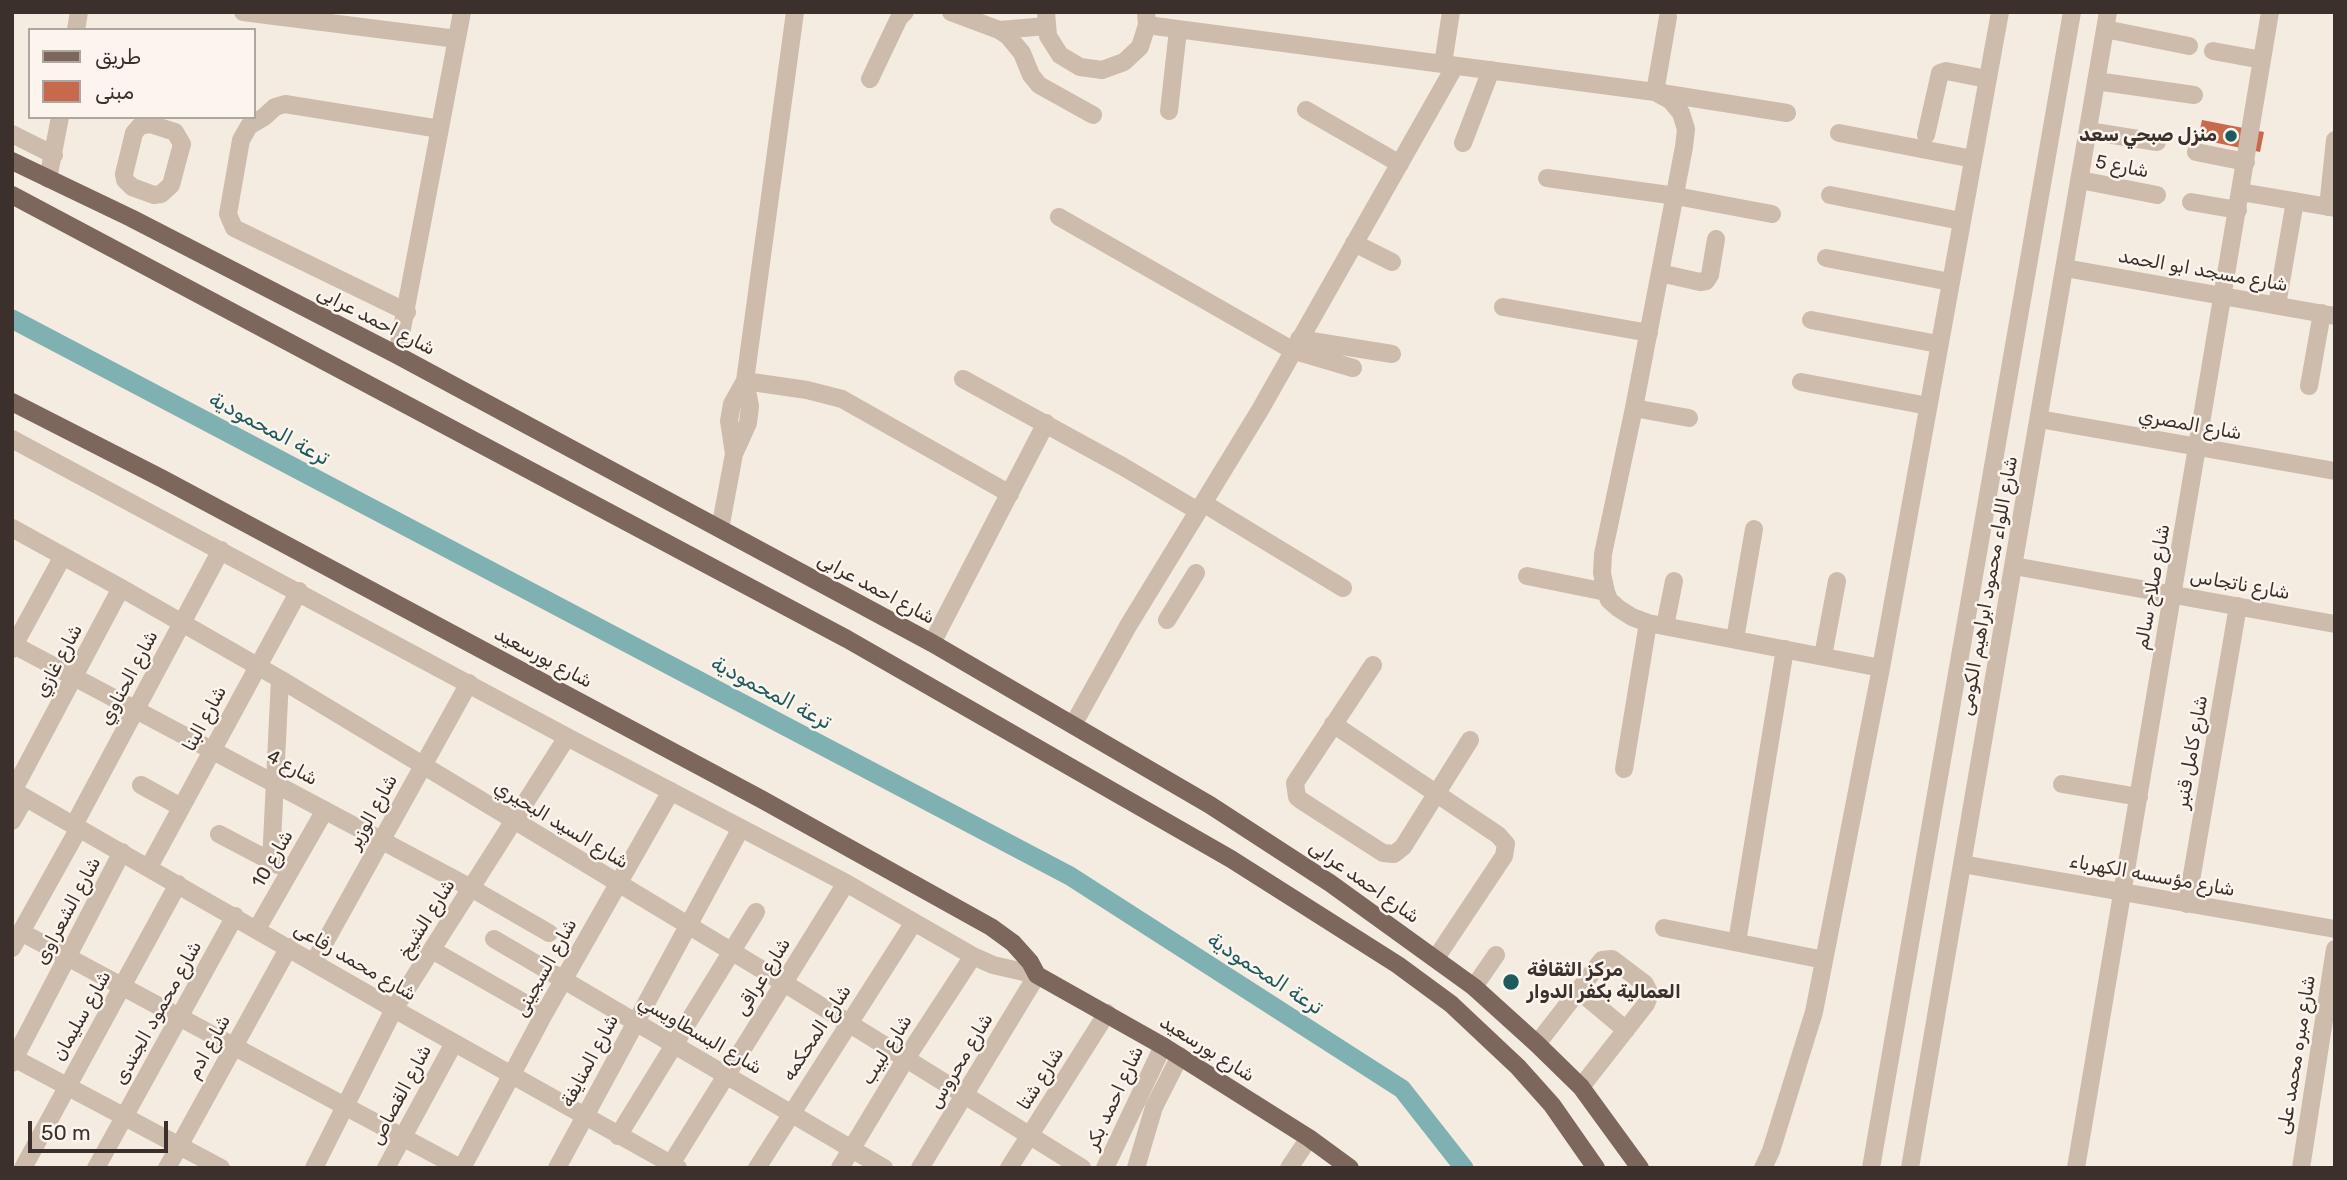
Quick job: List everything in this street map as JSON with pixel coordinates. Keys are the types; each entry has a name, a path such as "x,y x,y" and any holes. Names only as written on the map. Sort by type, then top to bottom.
{"main road":[{"name":"شارع احمد عرابى","path":"12,161 131,218 397,355 932,643 1210,805 1277,847 1474,987 1581,1087 1640,1168"},
{"path":"12,195 847,639 1231,859 1398,965 1451,1004 1518,1067 1552,1105 1596,1168"},
{"name":"شارع بورسعيد","path":"12,402 186,491 748,792 979,920 1013,943 1030,962 1037,975 1163,1045 1309,1138 1350,1168"}],"street":[{"path":"243,12 457,39"},
{"path":"397,355 462,12"},
{"path":"720,529 734,454 729,421 732,404 745,381 795,12"},
{"path":"870,79 899,18 905,12"},
{"path":"951,12 999,30 1016,44 1039,85 1093,115"},
{"path":"1073,725 1159,575 1260,410 1399,164 1449,65 1451,12"},
{"path":"1763,1168 1771,1151 1814,1012 1881,668 2000,12"},
{"path":"1871,1168 2073,12"},
{"name":"شارع صلاح سالم","path":"2076,1168 2270,12"},
{"path":"1655,92 1668,17"},
{"path":"999,30 1047,19 1048,36 1060,55 1080,67 1102,70 1124,62 1140,47 1147,19 1178,30 1655,92 1787,113"},
{"path":"2107,21 2189,46"},
{"name":"شارع اللواء محمود ابراهيم الكومى","path":"1912,1167 2107,21"},
{"path":"1169,111 1178,30"},
{"path":"2213,51 2262,60"},
{"path":"1463,143 1491,70"},
{"path":"1926,135 1940,73 1946,71 1987,79"},
{"path":"2096,81 2194,95"},
{"path":"1655,92 1671,100 1681,113 1686,129 1676,196 1603,554 1602,573 1609,600 1632,617 1656,624 1881,668"},
{"path":"407,312 234,229 228,214 241,140 248,126 275,107 285,104 440,129"},
{"path":"1306,110 1399,164"},
{"path":"48,178 60,119"},
{"path":"2088,131 2157,142"},
{"path":"1839,133 1973,159"},
{"path":"12,134 54,155"},
{"path":"2241,191 2331,208 2335,140"},
{"path":"2196,152 2246,162"},
{"path":"1547,178 1676,196 1772,214"},
{"name":"شارع 5","path":"2080,180 2157,195"},
{"path":"131,218 139,191"},
{"path":"1830,195 1961,221"},
{"path":"2277,305 2295,201"},
{"path":"2190,202 2238,210"},
{"path":"1059,217 1296,344 1353,368"},
{"path":"1660,274 1706,281 1710,275 1716,239"},
{"path":"1354,243 1392,262"},
{"path":"1826,258 1950,282"},
{"name":"شارع مسجد ابو الحمد","path":"2064,268 2329,314"},
{"path":"1503,307 1649,333"},
{"path":"2309,386 2329,314"},
{"path":"1811,320 1938,344"},
{"path":"1296,344 1392,354"},
{"path":"963,379 1343,588"},
{"path":"745,381 807,390 842,399 1010,494"},
{"path":"1801,382 1928,406"},
{"path":"1634,408 1689,418"},
{"name":"شارع المصري","path":"2039,419 2335,471"},
{"path":"932,643 1046,424"},
{"name":"شارع بورسعيد","path":"12,439 567,737 846,883 972,956 993,965 1037,975"},
{"name":"شارع السيد البحيري","path":"12,528 121,587 280,679 784,983 1082,1168"},
{"path":"1735,639 1754,529"},
{"name":"شارع الحناوي","path":"17,940 221,550"},
{"path":"13,646 63,556"},
{"name":"شارع ناتجاس","path":"2014,566 2335,624"},
{"path":"1167,620 1196,573"},
{"path":"1159,575 1185,591"},
{"path":"1527,576 1606,592"},
{"path":"1624,769 1656,624 1674,581"},
{"path":"1823,656 1837,581"},
{"name":"شارع غازي","path":"12,821 17,793 121,587"},
{"name":"شارع البنا","path":"149,867 299,591"},
{"name":"شارع كامل قنبر","path":"2188,904 2238,607"},
{"name":"شارع 4","path":"13,646 382,840 550,933"},
{"path":"1737,942 1786,649"},
{"path":"1373,665 1294,783 1297,797 1302,801 1383,853 1394,854 1403,847 1471,740"},
{"path":"271,862 280,679"},
{"name":"شارع الوزير","path":"314,962 469,683"},
{"path":"1333,724 1498,835 1506,844 1506,850 1436,958"},
{"name":"شارع الشيخ","path":"314,1168 394,1009 567,737"},
{"path":"2062,784 2139,797"},
{"path":"141,785 181,807"},
{"name":"شارع السجينى","path":"461,1168 544,1014 671,791"},
{"name":"شارع محمد رفاعى","path":"17,793 584,1116 618,1136 650,1161 675,1166"},
{"name":"شارع 10","path":"257,929 325,810"},
{"name":"شارع المنايفة","path":"557,1168 741,828"},
{"path":"219,834 290,872"},
{"name":"شارع الشعراوى","path":"13,1059 122,852"},
{"name":"شارع مؤسسه الكهرباء","path":"1962,864 2335,929"},
{"name":"شارع عراقى","path":"675,1166 727,1074 846,883"},
{"name":"شارع سليمان","path":"23,1168 178,884"},
{"path":"618,1136 756,912"},
{"name":"شارع محمود الجندى","path":"96,1168 235,916"},
{"name":"شارع المحكمه","path":"757,1168 914,922"},
{"path":"1664,928 1824,960"},
{"name":"شارع البسطاويسي","path":"494,939 884,1168"},
{"path":"17,940 68,957 461,1168"},
{"name":"شارع ادم","path":"167,1168 289,947"},
{"name":"شارع مبره محمد على","path":"2301,1168 2327,1053 2335,949"},
{"path":"432,950 544,1014"},
{"path":"1474,987 1496,954"},
{"name":"شارع لبيب","path":"840,1168 972,956"},
{"path":"1537,1044 1602,960 1608,958 1645,984 1650,994 1649,1000 1581,1087"},
{"name":"شارع محروس","path":"920,1168 1037,975"},
{"path":"1578,990 1626,1030"},
{"name":"شارع شتا","path":"1009,1168 1107,1013"},
{"name":"شارع القصاص","path":"386,1168 454,1043"},
{"name":"شارع احمد بكر","path":"1106,1168 1163,1045"},
{"name":"شارع احمد بكر","path":"1138,1160 1154,1107 1180,1056"},
{"path":"13,1059 218,1167"},
{"path":"1289,1168 1309,1138"},
{"path":"1116,1145 1138,1160"}],"building":[{"name":"منزل صبحي سعد","path":"2202,120 2264,132 2260,152 2198,139"}],"waterway":[{"name":"ترعة المحمودية","path":"12,319 1070,876 1402,1089 1464,1168"}],"place":[{"name":"منزل صبحي سعد","path":"2231,136"},
{"name":"مركز الثقافة العمالية بكفر الدوار","path":"1511,982"}]}
